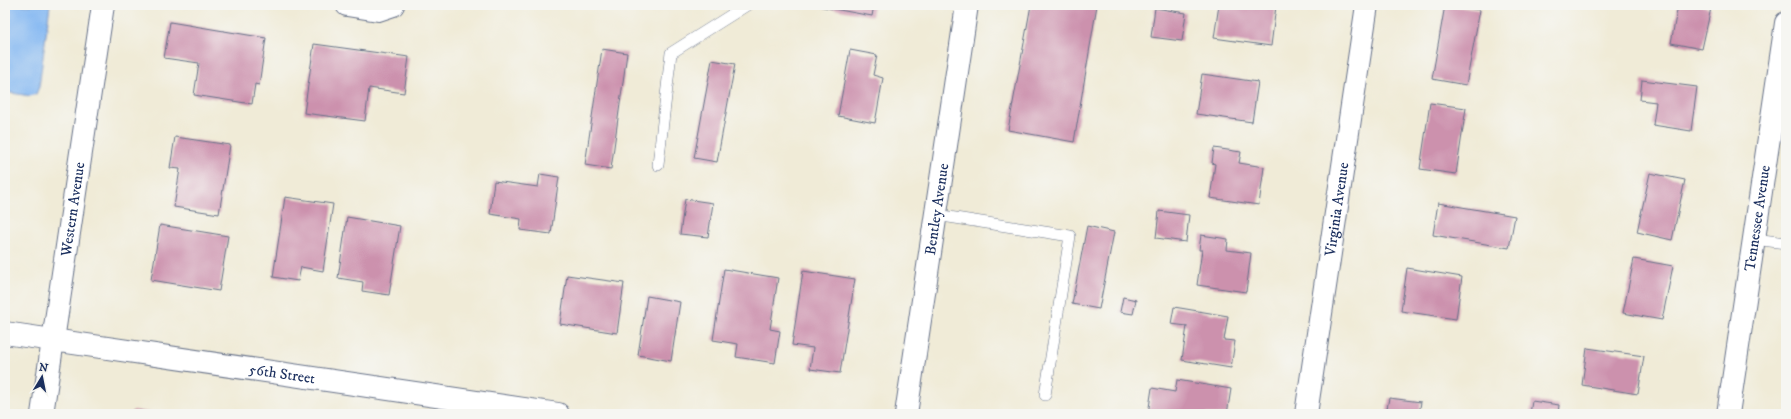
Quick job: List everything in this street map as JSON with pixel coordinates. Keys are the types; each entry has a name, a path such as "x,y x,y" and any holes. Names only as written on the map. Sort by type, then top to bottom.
{"street":[{"name":"Western Avenue","path":"42,414 103,5"},
{"path":"347,5 378,10 393,5"},
{"name":"Bentley Avenue","path":"906,414 967,5"},
{"name":"Virginia Avenue","path":"1306,414 1367,5"},
{"name":"Tennessee Avenue","path":"1728,414 1754,239 1779,117 1786,23"},
{"name":"56th Street","path":"5,333 558,414"}],"lane":[{"path":"658,165 671,53 747,5"},
{"path":"936,215 1070,236 1046,394"},
{"path":"1754,239 1786,243"}],"water":[{"path":"5,5 50,5 39,87 36,94 30,96 5,92"}],"building":[{"path":"812,5 874,5 872,16"},
{"path":"1031,5 1097,5 1074,142 1008,130"},
{"path":"1219,5 1276,6 1271,46 1214,38"},
{"path":"1445,5 1480,10 1466,85 1432,79"},
{"path":"1678,5 1698,5 1711,8 1702,49 1671,43"},
{"path":"1155,8 1186,13 1182,41 1151,37"},
{"path":"170,22 266,38 259,85 255,84 252,104 194,95 199,63 164,58"},
{"path":"314,44 409,57 404,93 369,88 365,121 304,113"},
{"path":"602,49 627,53 611,169 585,165"},
{"path":"850,50 877,55 873,75 883,78 875,123 838,116"},
{"path":"712,60 735,64 717,162 694,158"},
{"path":"1202,74 1258,82 1252,122 1196,114"},
{"path":"1642,80 1697,87 1691,131 1653,125 1656,102 1640,100"},
{"path":"1430,103 1466,108 1456,174 1420,169"},
{"path":"175,137 230,145 219,214 174,207 180,169 170,168"},
{"path":"1214,148 1241,152 1239,163 1264,167 1259,205 1210,198 1215,164 1212,163"},
{"path":"1650,173 1685,180 1672,240 1637,232"},
{"path":"540,174 559,177 551,234 520,230 521,219 490,214 494,181 538,187"},
{"path":"285,197 333,204 323,271 301,267 298,281 273,277"},
{"path":"685,199 713,203 708,237 680,234"},
{"path":"1438,203 1515,216 1509,248 1433,235"},
{"path":"1159,211 1189,215 1186,242 1156,238"},
{"path":"347,217 400,226 389,295 362,291 363,282 338,278"},
{"path":"160,225 228,236 219,291 151,280"},
{"path":"1087,226 1114,232 1099,309 1072,304"},
{"path":"1201,235 1228,239 1227,250 1251,253 1246,292 1197,285 1202,250 1199,250"},
{"path":"1634,259 1673,266 1662,320 1623,313"},
{"path":"1407,268 1462,277 1456,319 1401,311"},
{"path":"724,269 778,278 770,329 780,331 775,363 736,357 738,344 713,340"},
{"path":"803,271 855,279 840,373 810,369 813,348 792,345"},
{"path":"567,275 624,283 617,333 560,324"},
{"path":"647,296 680,302 671,361 638,355"},
{"path":"1123,297 1136,300 1133,314 1120,312"},
{"path":"1174,307 1228,316 1224,340 1235,341 1231,368 1182,360 1187,326 1171,324"},
{"path":"1587,348 1644,356 1638,394 1582,385"},
{"path":"1177,380 1231,389 1227,414 1148,414 1152,388 1175,392"},
{"path":"1389,398 1421,402 1419,414 1386,414"},
{"path":"1532,401 1559,405 1558,414 1530,414"},
{"path":"133,410 153,413 153,414 132,414"}]}
